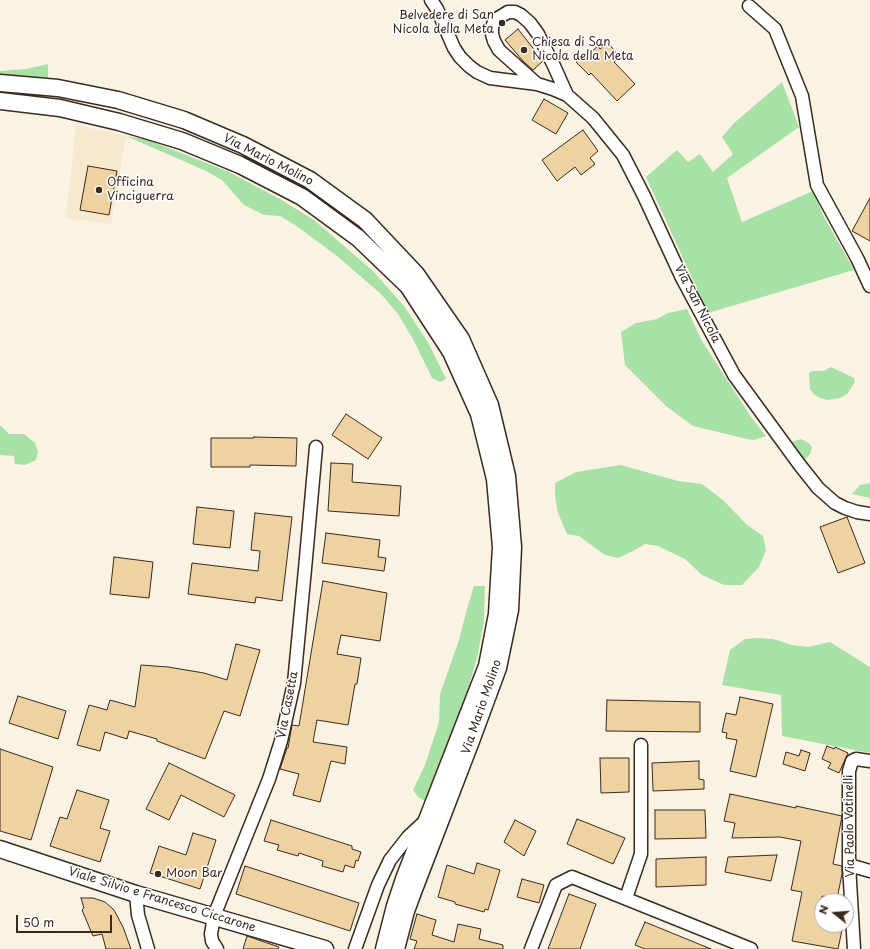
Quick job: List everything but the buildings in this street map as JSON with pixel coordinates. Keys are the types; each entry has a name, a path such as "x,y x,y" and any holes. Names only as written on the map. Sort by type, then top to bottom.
{"main road":[{"name":"Via Mario Molino","path":"0,83 58,88 110,98 184,120 243,145 310,180 365,220 401,257 416,274 461,339 490,405 507,476 513,547 510,610 498,668 406,911 396,949"},
{"name":"Via Mario Molino","path":"0,101 60,108 119,122 182,141 240,165 302,197 358,238 408,286 451,352 479,414 495,479 500,548 497,614 487,666 395,906 384,949"},
{"name":"Viale Silvio e Francesco Ciccarone","path":"0,849 136,894 325,949"}],"street":[{"path":"432,0 454,48 460,58 469,66 477,72 490,78 537,84"},
{"path":"749,6 775,29 802,96 817,185 857,258 870,286"},
{"path":"537,84 499,50 494,41 492,27 495,20 508,12 515,12 521,15 530,23 538,34 567,96"},
{"name":"Via San Nicola","path":"537,84 553,89 567,96 593,118 623,155 644,196 682,278 721,352 738,381 799,464 818,488 830,499 845,508 870,514"},
{"name":"Via Casetta","path":"217,949 212,941 211,934 214,916 269,779 281,741 294,683 316,447"},
{"path":"626,898 641,854 641,745"},
{"name":"Via Paolo Votinelli","path":"854,949 849,865 849,771 852,761 856,758 865,760"},
{"path":"355,949 378,885 390,860 408,837 429,818"},
{"path":"849,865 870,871"},
{"path":"532,949 556,885 572,877 751,949"},
{"path":"136,894 138,915 148,949"}],"shaded area":[{"path":"76,125 126,136 111,224 66,218"}],"green space":[{"path":"48,64 48,83 0,80 0,71 26,69"},
{"path":"782,82 799,127 727,178 742,222 813,191 824,217 854,270 708,313 646,177 677,150 688,162 700,154 713,172 733,154 722,137 734,123"},
{"path":"126,136 148,140 227,171 280,199 314,220 373,271 404,306 429,344 446,379 440,382 432,378 414,341 398,314 381,294 337,256 295,225 280,216 264,215 244,205 222,180 204,170"},
{"path":"687,309 702,341 751,417 766,436 754,440 693,426 666,406 625,365 621,332 636,323 657,319 668,313"},
{"path":"831,367 854,378 855,382 847,394 840,398 828,400 820,398 810,389 809,373 812,371 823,371"},
{"path":"0,425 9,434 24,434 35,443 38,452 36,460 25,465 15,464 14,456 0,455"},
{"path":"801,439 810,444 812,448 810,454 803,461 789,443"},
{"path":"621,465 678,481 702,484 724,501 746,524 763,536 766,550 759,567 742,585 724,585 702,575 685,559 658,546 645,544 618,558 605,555 579,536 567,534 558,513 555,496 555,483 576,472"},
{"path":"870,483 870,498 852,494 860,485"},
{"path":"474,586 485,586 484,622 477,658 463,707 428,800 423,800 418,797 413,790 425,765 439,722 440,694 459,640"},
{"path":"745,639 773,639 792,645 808,647 830,642 870,667 870,753 782,736 781,695 722,685 730,650"}],"place":[{"name":"Belvedere di San Nicola della Meta","path":"502,23"},
{"name":"Chiesa di San Nicola della Meta","path":"524,50"},
{"name":"Officina Vinciguerra","path":"99,190"},
{"name":"Moon Bar","path":"158,874"}]}
